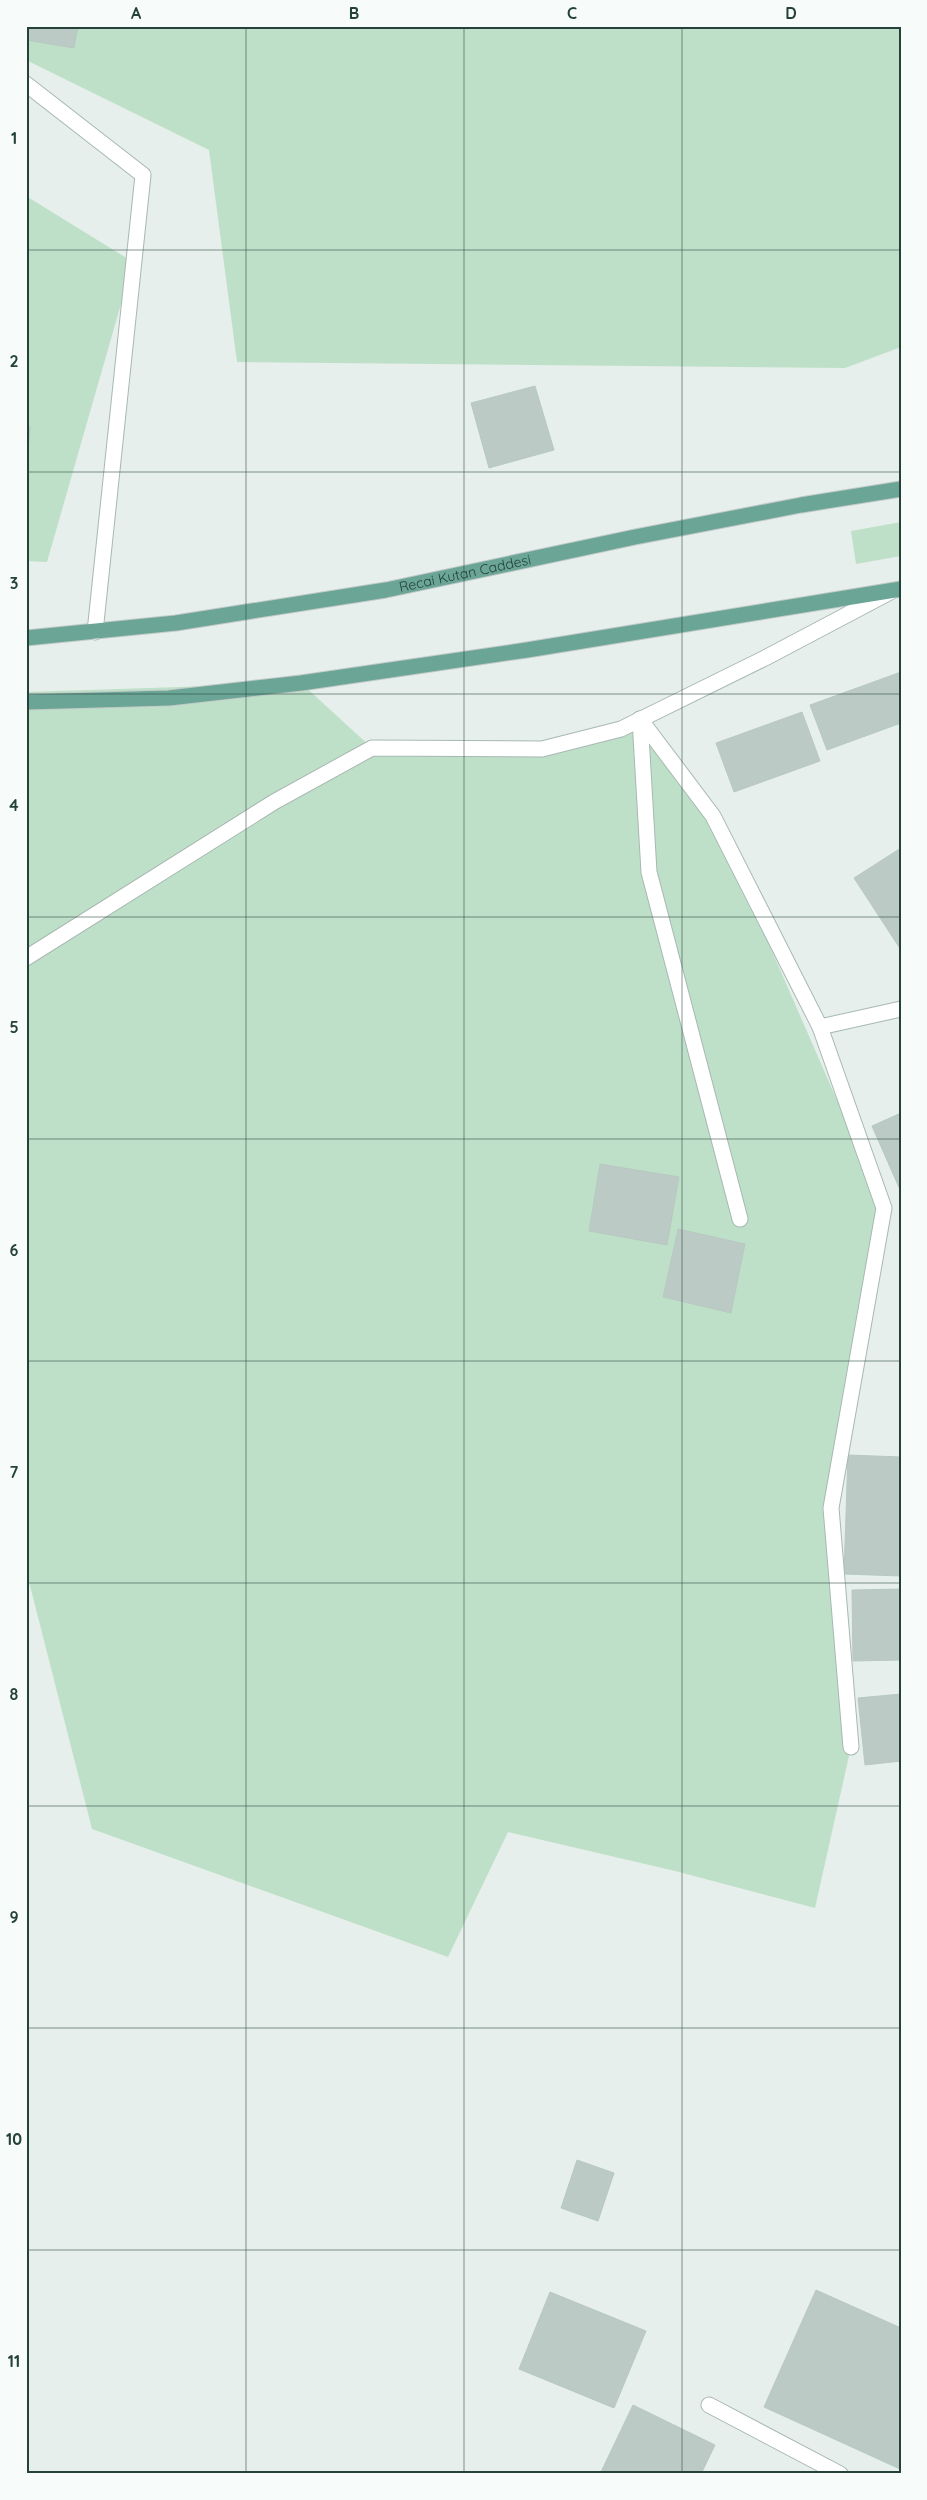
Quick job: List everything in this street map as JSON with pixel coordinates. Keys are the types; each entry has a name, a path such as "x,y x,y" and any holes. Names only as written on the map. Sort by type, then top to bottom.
{"main road":[{"name":"Recai Kutan Caddesi","path":"26,638 176,623 386,590 635,537 800,505 901,489"},
{"path":"26,702 170,698 301,683 897,590"}],"street":[{"path":"26,84 142,175 95,632"},
{"path":"26,958 258,812 372,748 542,748 621,729 897,590"},
{"path":"640,720 713,816 820,1027 884,1208 831,1508 850,1746"},
{"path":"640,720 649,872 740,1219"},
{"path":"820,1027 901,1009"},
{"path":"709,2405 840,2474"}],"green space":[{"path":"26,26 901,26 901,347 845,368 237,362 209,150 26,60"},
{"path":"26,196 133,262 47,562 26,561"},
{"path":"901,522 901,556 856,564 851,531"},
{"path":"301,683 372,748 542,749 640,719 713,816 884,1208 831,1508 851,1747 815,1908 675,1871 508,1832 448,1957 92,1829 26,1570 26,692"}],"building":[{"path":"26,26 78,26 74,48 26,40"},
{"path":"535,386 554,450 489,468 471,403"},
{"path":"26,427 30,427 26,478"},
{"path":"901,672 901,723 827,750 810,705"},
{"path":"802,712 820,761 734,792 716,743"},
{"path":"901,848 901,950 854,878"},
{"path":"901,1113 901,1192 872,1126"},
{"path":"600,1164 679,1177 667,1245 589,1231"},
{"path":"678,1229 745,1244 731,1313 663,1297"},
{"path":"848,1455 901,1457 901,1576 844,1574"},
{"path":"901,1589 901,1660 853,1661 852,1590"},
{"path":"901,1694 901,1761 865,1765 858,1698"},
{"path":"577,2160 614,2173 598,2221 561,2208"},
{"path":"816,2290 901,2328 900,2469 764,2407"},
{"path":"550,2292 646,2331 614,2408 519,2369"},
{"path":"633,2405 715,2445 701,2474 600,2474"}]}
